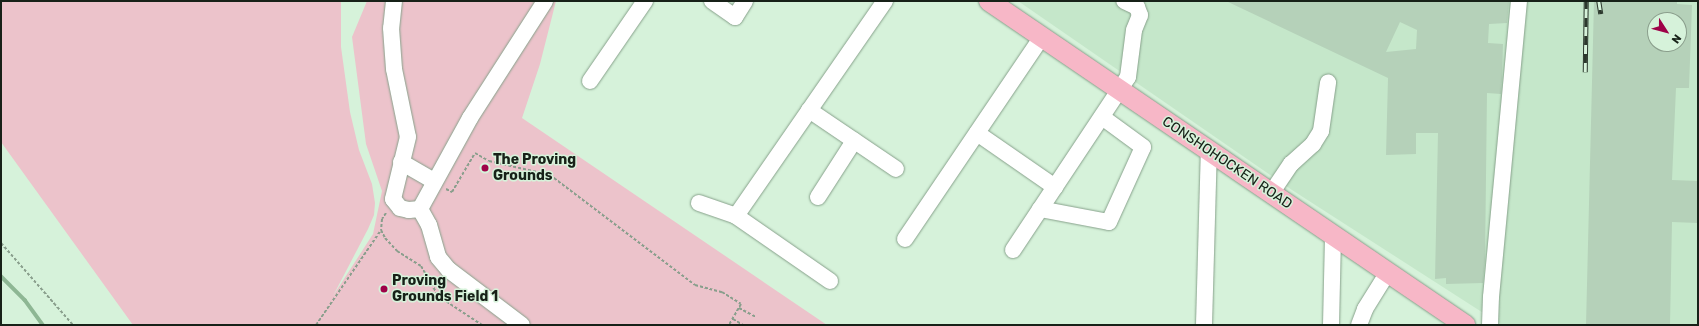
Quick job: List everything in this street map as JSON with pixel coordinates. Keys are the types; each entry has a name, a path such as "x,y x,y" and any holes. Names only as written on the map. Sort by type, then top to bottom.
{"main road":[{"name":"CONSHOHOCKEN ROAD","path":"989,1 1272,192 1465,325"}],"lane":[{"path":"394,1 391,28 394,69 408,137 393,199 400,208 409,210 420,209 439,184 470,118 544,1"},
{"path":"590,81 645,1"},
{"path":"712,1 735,16 745,1"},
{"path":"736,216 885,1"},
{"path":"1013,250 1128,77 1134,30 1140,15 1138,7 1124,1"},
{"path":"1490,325 1491,297 1519,1"},
{"path":"905,239 1042,37"},
{"path":"1272,192 1291,164 1313,144 1321,131 1328,83"},
{"path":"809,110 896,169"},
{"path":"1040,209 1109,222 1143,147 1102,117"},
{"path":"978,133 1055,187"},
{"path":"818,197 854,141"},
{"path":"1204,325 1209,150"},
{"path":"401,162 439,184"},
{"path":"698,203 736,216 830,281"},
{"path":"420,209 429,225 438,258 449,270 522,325"},
{"path":"1331,325 1333,235"},
{"path":"1359,325 1365,309 1388,272"}],"path":[{"path":"439,184 452,192 474,153 489,161 550,175 695,285 722,292 741,304 729,325"},
{"path":"316,325 381,230 382,219 393,199"},
{"path":"381,230 385,238 397,251 421,266 438,296 482,325"},
{"path":"1,244 73,325"},
{"path":"739,308 756,317"},
{"path":"733,319 744,325"}],"shaded area":[{"path":"1,1 341,1 341,47 350,112 359,150 372,184 375,203 374,215 368,229 333,296 373,234 382,191 366,144 352,37 367,1 556,1 540,64 522,118 827,325 133,325 1,142"},
{"path":"1018,1 1698,1 1698,325 1502,325 1292,190"}],"building":[{"path":"1226,1 1509,1 1507,23 1489,24 1488,43 1503,44 1501,94 1487,93 1485,260 1483,283 1446,284 1446,278 1435,279 1438,133 1416,133 1416,154 1386,155 1388,78","holes":["1400,22 1417,30 1416,49 1386,52"]},
{"path":"1594,1 1677,1 1677,4 1692,5 1689,88 1676,88 1672,180 1698,181 1698,223 1672,222 1670,325 1586,325"}],"waterway":[{"path":"1,276 25,300 43,325"}],"railway":[{"path":"1585,72 1586,1"},
{"path":"1599,1 1601,14"}],"place":[{"name":"The Proving Grounds","path":"485,168"},
{"name":"Proving Grounds Field 1","path":"384,289"}]}
